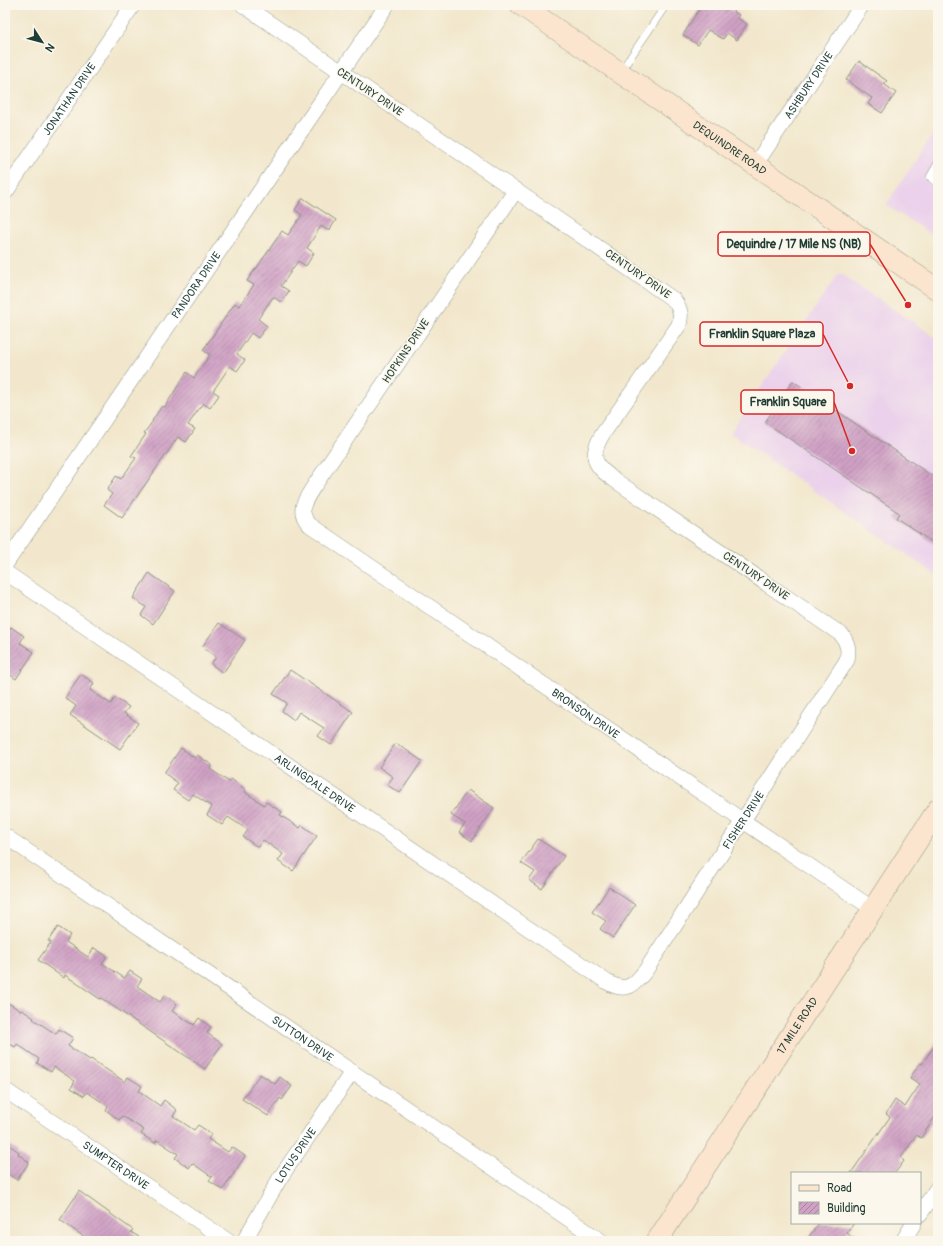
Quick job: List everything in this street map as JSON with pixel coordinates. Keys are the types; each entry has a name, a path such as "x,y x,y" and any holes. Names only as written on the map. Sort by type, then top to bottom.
{"main road":[{"name":"DEQUINDRE ROAD","path":"521,5 755,165 937,286"},
{"name":"17 MILE ROAD","path":"657,1241 938,809"}],"street":[{"name":"JONATHAN DRIVE","path":"5,193 133,5"},
{"name":"CENTURY DRIVE","path":"243,5 516,190 674,300 680,307 681,318 679,325 596,445 594,458 596,464 616,481 842,635 848,647"},
{"name":"PANDORA DRIVE","path":"5,565 387,5"},
{"name":"ASHBURY DRIVE","path":"755,165 862,5"},
{"name":"HOPKINS DRIVE","path":"303,514 305,500 314,486 516,190"},
{"name":"BRONSON DRIVE","path":"303,514 306,521 310,525 873,909"},
{"name":"ARLINGDALE DRIVE","path":"5,572 607,982 622,988 628,987"},
{"name":"FISHER DRIVE","path":"628,987 638,981 646,970 842,668 847,660 849,652 848,647"},
{"name":"SUTTON DRIVE","path":"5,836 601,1241"},
{"name":"LOTUS DRIVE","path":"244,1241 280,1178 352,1072"},
{"name":"SUMPTER DRIVE","path":"5,1090 228,1241"},
{"path":"921,1212 938,1187"},
{"path":"902,1241 913,1224"}],"lane":[{"path":"620,73 666,5"},
{"path":"938,163 930,177 938,183"}],"shaded area":[{"path":"938,126 938,239 886,205"},
{"path":"839,273 938,339 938,576 730,433"}],"building":[{"path":"702,5 724,5 739,15 737,18 747,24 737,40 727,33 723,39 708,30 698,45 683,35"},
{"path":"859,61 887,81 884,84 896,93 882,113 868,104 872,98 846,80"},
{"path":"303,198 336,220 329,231 321,226 307,248 314,253 306,266 298,261 281,286 289,291 281,302 273,297 258,319 267,326 258,338 251,333 237,354 245,360 237,371 230,366 213,391 219,395 210,408 203,403 188,425 195,429 186,442 178,437 122,518 104,505 112,494 107,490 116,476 121,479 136,458 131,456 146,434 144,433 162,406 164,408 187,372 194,378 210,355 203,350 235,303 239,306 254,285 247,281 282,231 288,235 302,215 295,210"},
{"path":"793,381 938,480 938,546 896,518 899,513 765,422"},
{"path":"149,573 175,591 153,624 141,615 146,607 133,598"},
{"path":"219,623 245,640 223,673 211,664 216,657 202,647"},
{"path":"11,627 24,636 20,643 34,652 16,679 5,671 5,636"},
{"path":"290,670 353,712 331,745 318,736 324,728 299,712 294,720 282,711 287,703 273,694"},
{"path":"81,674 94,683 90,690 111,704 115,698 129,707 124,713 138,723 120,749 70,715 76,706 65,698"},
{"path":"396,743 422,761 400,793 387,785 393,777 379,767"},
{"path":"181,748 195,758 197,755 212,765 210,769 229,782 231,779 246,790 245,792 264,805 266,802 282,812 280,815 300,828 302,825 317,836 293,871 278,861 283,854 263,840 258,847 243,837 248,830 228,817 222,825 207,815 212,807 193,794 188,800 173,790 178,783 164,773"},
{"path":"468,790 494,808 472,841 459,832 465,824 451,815"},
{"path":"538,839 564,856 542,889 529,880 535,872 521,863"},
{"path":"609,887 635,905 613,938 600,929 606,921 592,912"},
{"path":"58,927 70,935 66,942 88,957 94,948 107,956 102,963 124,978 130,971 142,979 137,986 160,1002 165,995 177,1004 172,1011 194,1025 199,1018 211,1027 207,1033 222,1044 205,1069 101,998 100,999 65,975 64,978 38,960 51,942 48,941"},
{"path":"5,1001 21,1011 22,1010 56,1034 59,1029 73,1038 68,1046 90,1060 91,1059 125,1082 128,1077 142,1086 139,1091 160,1106 164,1100 177,1110 173,1116 194,1130 198,1125 212,1134 208,1139 228,1152 232,1147 245,1156 223,1190 209,1181 212,1177 192,1163 189,1168 175,1158 178,1154 157,1140 155,1143 141,1134 144,1130 122,1116 119,1120 106,1110 108,1106 87,1092 84,1096 71,1088 75,1081 54,1067 51,1072 37,1063 39,1059 17,1044 15,1047 5,1041"},
{"path":"938,1040 938,1112 921,1138 916,1135 901,1158 904,1161 896,1172 852,1172 890,1117 886,1114 895,1100 905,1107 920,1084 910,1078 920,1063 922,1064"},
{"path":"260,1074 275,1084 280,1077 292,1086 282,1100 280,1098 268,1116 242,1099"},
{"path":"5,1142 19,1152 18,1154 29,1162 17,1180 5,1172"},
{"path":"79,1191 133,1230 131,1232 145,1241 90,1241 60,1220"},
{"path":"818,1224 853,1224 847,1233 857,1241 806,1241"}],"place":[{"name":"Dequindre / 17 Mile NS (NB)","path":"908,305"},
{"name":"Franklin Square Plaza","path":"850,386"},
{"name":"Franklin Square","path":"852,451"}]}
